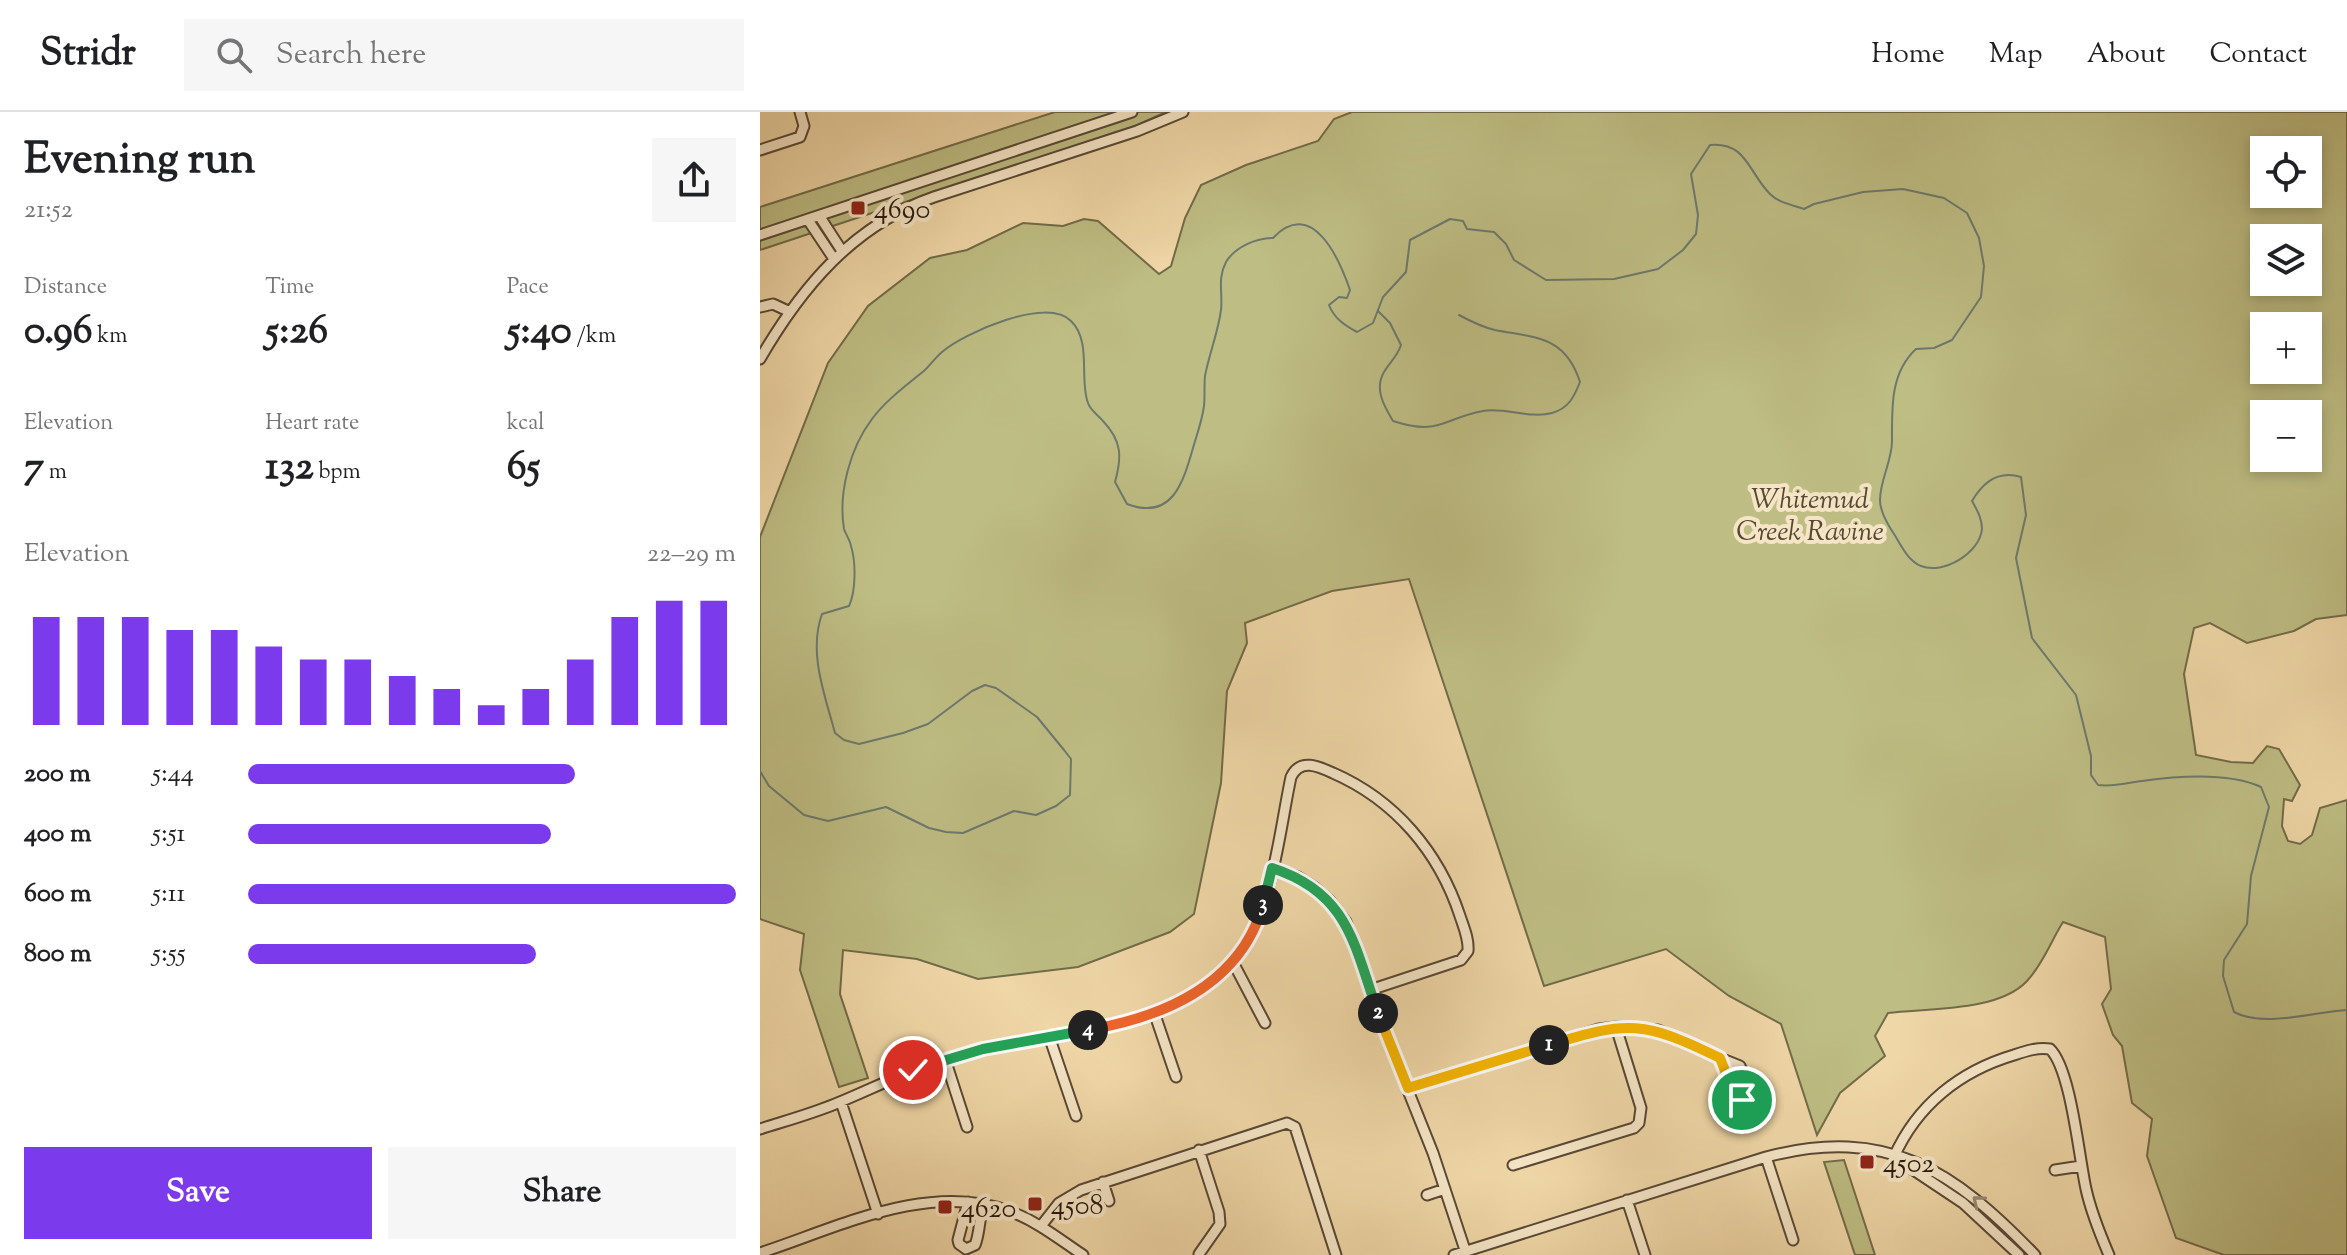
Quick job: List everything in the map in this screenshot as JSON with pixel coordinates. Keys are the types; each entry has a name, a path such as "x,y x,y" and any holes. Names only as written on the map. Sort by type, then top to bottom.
{"street":[{"path":"760,150 793,140 802,134 804,126 800,112"},
{"path":"760,235 1132,112"},
{"path":"760,359 788,311 834,259 895,216 928,199 1137,131 1183,112"},
{"path":"820,217 842,251"},
{"path":"808,220 834,259"},
{"path":"760,307 776,304 788,311"},
{"path":"760,1129 841,1102 894,1077 945,1059 1001,1045 1106,1027 1191,997 1231,964 1259,919 1292,774 1305,765 1326,770 1360,786 1386,804 1420,840 1451,892 1468,939 1468,951 1458,962 1370,990"},
{"path":"1272,868 1305,881 1335,907 1351,934 1465,1250"},
{"path":"1231,964 1265,1023"},
{"path":"1154,1012 1176,1077"},
{"path":"1408,1088 1599,1029 1616,1027 1658,1030 1720,1058"},
{"path":"1513,1165 1634,1128 1639,1123 1641,1108 1616,1027"},
{"path":"1049,1036 1076,1116"},
{"path":"1894,1157 1912,1124 1954,1083 1990,1063 2046,1048 2055,1054 2066,1087 2092,1213 2109,1255"},
{"path":"945,1059 967,1127"},
{"path":"841,1102 878,1214"},
{"path":"1041,1226 1066,1198 1103,1182 1283,1123 1292,1125 1336,1255"},
{"path":"1454,1255 1766,1157 1796,1150 1833,1147 1864,1149 1914,1160 1953,1182 1994,1214 2035,1255"},
{"path":"1199,1150 1220,1224 1199,1254"},
{"path":"1766,1157 1793,1240"},
{"path":"1894,1157 1963,1203 2019,1255"},
{"path":"2055,1170 2081,1166"},
{"path":"1103,1182 1109,1201"},
{"path":"1427,1195 1445,1189"},
{"path":"1627,1200 1645,1255"},
{"path":"760,1253 878,1214 934,1201 984,1204 1009,1211 1041,1226 1083,1255"},
{"path":"968,1202 958,1240 966,1249 975,1245 978,1220 984,1204"}],"green space":[{"path":"1055,112 1166,112 1135,126 760,250 760,207"},
{"name":"Whitemud Creek Ravine","path":"1352,112 2347,112 2347,615 2316,619 2294,631 2247,643 2210,623 2194,628 2184,674 2196,755 2253,763 2267,746 2279,749 2300,785 2292,801 2284,799 2282,826 2288,841 2300,844 2312,835 2320,808 2347,800 2347,1255 2224,1255 2176,1238 2147,1156 2152,1119 2132,1103 2122,1046 2113,1035 2102,1004 2111,989 2105,937 2063,922 2038,967 2014,991 1962,1007 1888,1013 1875,1036 1885,1056 1840,1093 1817,1135 1781,1024 1729,996 1666,949 1544,986 1409,579 1332,591 1245,623 1247,643 1227,691 1221,783 1194,914 1170,932 1078,967 978,979 917,959 843,950 840,994 868,1078 839,1087 800,970 804,934 760,919 760,537 828,363 868,306 930,258 967,250 1023,223 1063,226 1084,219 1098,221 1159,274 1171,266 1185,218 1201,185 1246,165 1318,141 1334,119"},
{"path":"1844,1160 1875,1255 1855,1255 1824,1162"}],"waterway":[{"path":"760,771 769,786 804,815 828,821 886,807 929,828 946,832 963,833 1014,811 1036,815 1070,795 1071,759 1037,717 996,688 985,685 972,691 928,724 859,744 844,740 835,733 823,689 817,659 822,614 849,606 854,585 853,553 844,529 843,515 844,486 852,457 864,431 878,412 953,344 986,327 1025,315 1059,314 1071,321 1081,339 1088,403 1117,442 1119,465 1115,482 1127,504 1155,507 1173,496 1185,474 1202,417 1205,376 1220,319 1222,274 1226,262 1240,248 1273,238 1287,227 1300,224 1312,228 1331,249 1350,290 1347,298 1339,297 1329,305 1340,321 1357,332 1373,323 1383,297 1406,272 1410,240 1450,219 1463,221 1467,229 1494,232 1506,244 1514,260 1546,280 1614,279 1658,269 1683,250 1696,234 1698,215 1691,174 1710,145 1722,145 1739,153 1774,197 1804,209 1863,192 1903,189 1944,198 1967,213 1979,238 1984,266 1981,297 1952,340 1934,348 1916,349 1901,369 1894,392 1891,448 1881,493 1880,505 1885,518 1905,552 1916,564 1930,568 1949,565 1968,554 1980,538 1981,521 1972,501 1981,488 1992,479 2006,475 2021,477 2026,515 2016,558 2032,638 2076,695 2091,756 2091,775 2098,785 2187,777 2234,779 2261,787 2269,807 2251,876 2247,924 2224,960 2223,976 2234,1012 2246,1017 2274,1019 2347,1010"},
{"path":"1378,311 1390,323 1401,345 1384,372 1380,385 1393,421 1431,427 1483,411 1552,413 1570,401 1580,382 1574,367 1557,347 1547,341 1485,327 1459,315"}],"place":[{"name":"4690","path":"858,208"},
{"name":"4502","path":"1867,1162"},
{"name":"4508","path":"1035,1204"},
{"name":"4620","path":"945,1207"}],"route":[{"path":"913,1070 983,1049 1106,1027 1168,1008 1191,997 1219,976 1244,947 1262,909 1272,868 1298,877 1314,887 1346,922 1408,1088 1599,1029 1636,1027 1658,1030 1720,1058 1734,1094 1742,1100"}]}
